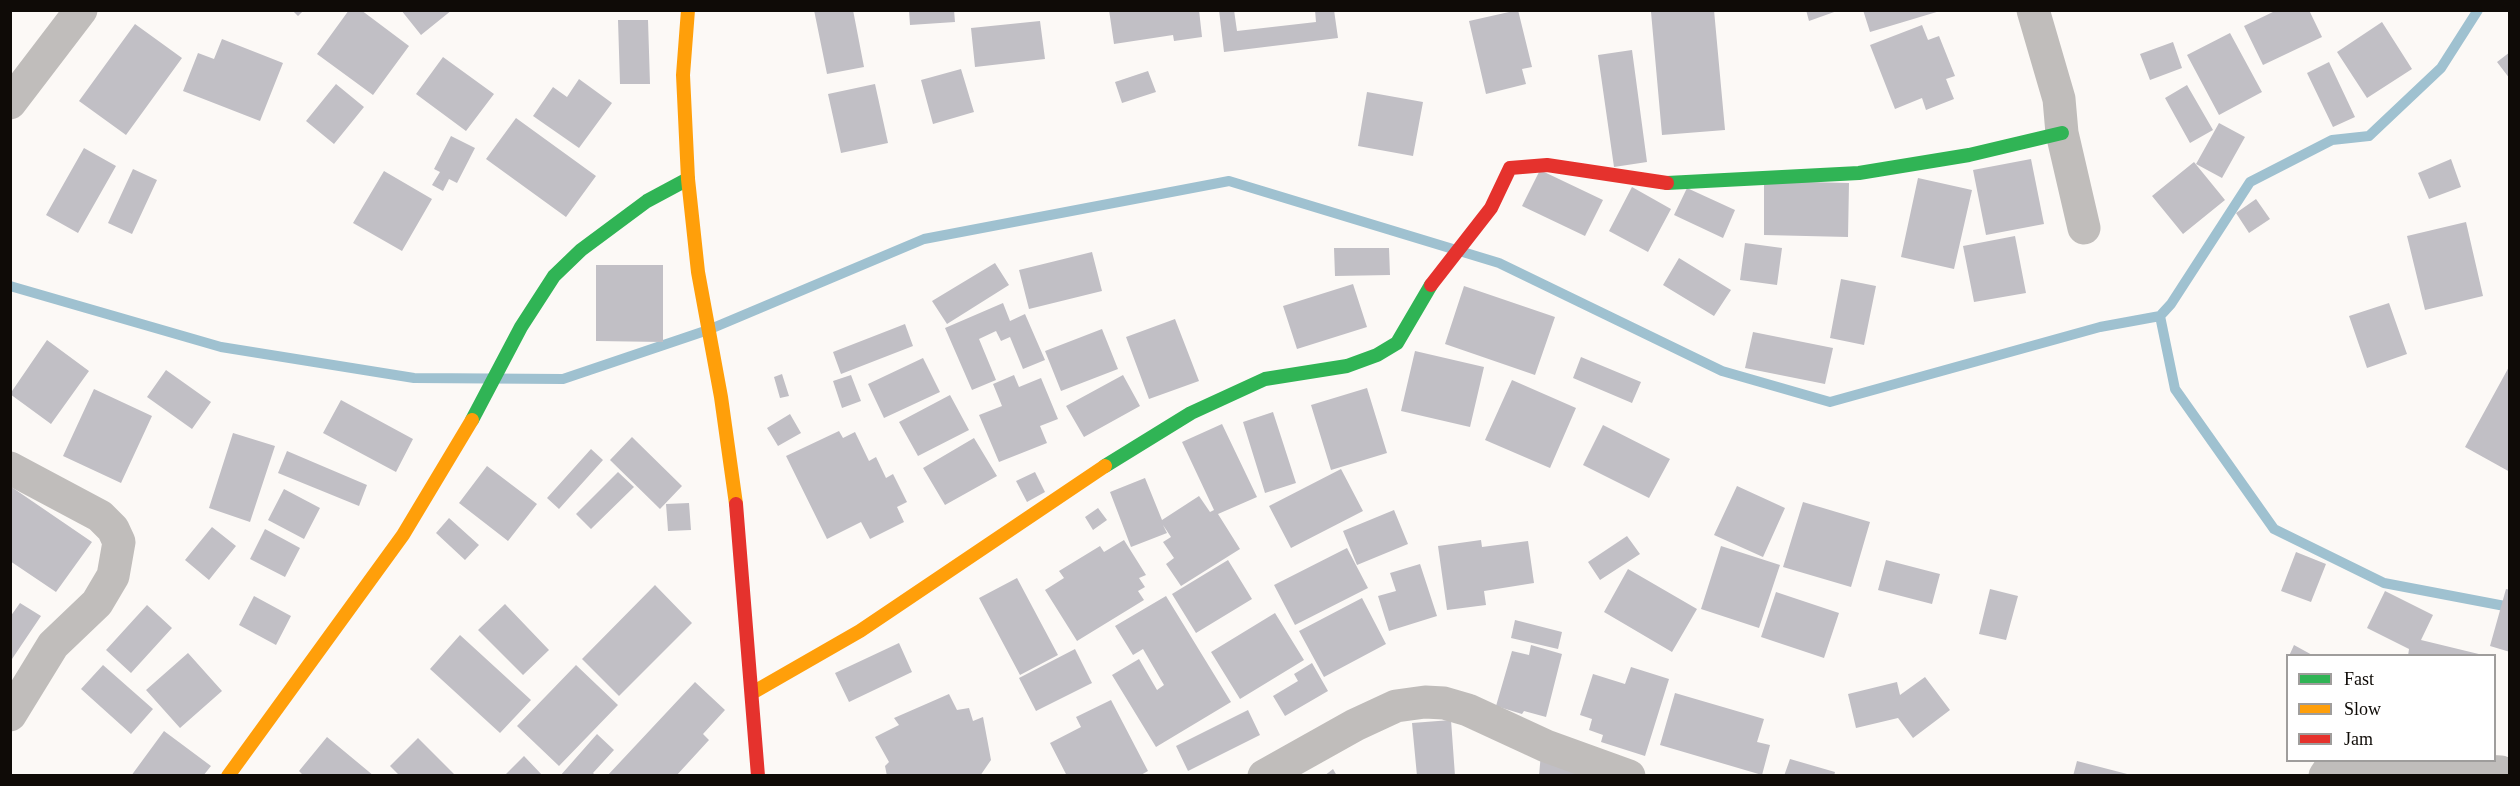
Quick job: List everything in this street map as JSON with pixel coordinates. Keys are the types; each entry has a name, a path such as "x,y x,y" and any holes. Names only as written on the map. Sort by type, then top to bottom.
{"street":[{"path":"10,103 81,10"},
{"path":"688,10 684,75 688,179 698,272 721,397 736,502 746,598 758,776"},
{"path":"2033,10 2059,99 2062,133 2084,228"},
{"path":"752,693 860,631 1108,465 1191,413 1265,379 1347,366 1377,355 1396,344 1432,282 1491,208 1510,168 1547,165 1665,183 1859,173 1969,155 2062,133"},
{"path":"228,776 403,535 464,436 521,327 554,276 581,250 647,201 688,179"},
{"path":"10,468 100,516 113,529 120,542 113,576 97,603 53,645 10,715"},
{"path":"1264,776 1355,725 1396,706 1425,702 1444,703 1468,710 1546,746 1629,776"},
{"path":"2325,776 2329,770 2348,763 2501,772"}],"building":[{"path":"292,10 304,10 298,16"},
{"path":"349,10 361,10 409,46 373,95 317,54"},
{"path":"401,10 452,10 421,35"},
{"path":"814,10 853,10 864,67 827,74"},
{"path":"909,10 954,10 955,22 910,25"},
{"path":"1109,10 1199,10 1202,37 1174,41 1173,35 1114,44"},
{"path":"1219,10 1234,10 1237,31 1316,22 1315,10 1334,10 1338,38 1224,52"},
{"path":"1518,10 1532,67 1522,69 1526,84 1486,94 1469,21"},
{"path":"1714,10 1725,130 1662,135 1651,12"},
{"path":"1806,10 1837,10 1837,11 1809,21"},
{"path":"1863,10 1940,10 1940,11 1870,32"},
{"path":"2277,10 2309,10 2322,37 2263,65 2244,26"},
{"path":"618,20 648,20 650,84 620,84"},
{"path":"1040,21 1045,59 975,67 971,28"},
{"path":"2382,22 2412,69 2367,98 2337,52"},
{"path":"135,24 182,58 126,135 79,101"},
{"path":"1922,25 1928,40 1939,36 1955,76 1946,79 1954,99 1926,110 1922,98 1895,109 1870,45"},
{"path":"2230,33 2262,92 2219,115 2187,55"},
{"path":"222,39 283,63 260,121 183,91 198,53 214,59"},
{"path":"2173,42 2182,68 2150,80 2140,54"},
{"path":"1632,50 1647,162 1614,167 1598,55"},
{"path":"2510,52 2510,79 2497,62"},
{"path":"443,57 494,94 466,131 416,94"},
{"path":"2329,62 2355,117 2333,127 2307,73"},
{"path":"961,69 974,112 933,124 921,80"},
{"path":"1148,71 1156,92 1122,103 1115,82"},
{"path":"579,79 612,103 579,148 533,116 553,87 567,97"},
{"path":"336,84 364,107 334,144 306,121"},
{"path":"875,84 888,143 841,153 828,94"},
{"path":"2187,85 2213,130 2190,143 2165,98"},
{"path":"1367,92 1423,102 1413,156 1358,146"},
{"path":"516,118 596,176 566,217 486,159"},
{"path":"2219,123 2245,137 2222,178 2196,164"},
{"path":"451,136 475,148 457,183 449,179 443,191 432,185 440,172 434,169"},
{"path":"84,148 116,166 78,233 46,215"},
{"path":"2031,159 2044,224 1986,235 1973,170"},
{"path":"2451,159 2461,187 2429,199 2418,173"},
{"path":"2194,162 2225,200 2183,234 2152,196"},
{"path":"133,169 157,180 132,234 108,223"},
{"path":"1540,170 1603,200 1585,236 1522,206"},
{"path":"384,171 432,199 402,251 353,223"},
{"path":"1918,178 1972,190 1954,269 1901,257"},
{"path":"1764,181 1849,183 1848,237 1764,235"},
{"path":"1632,187 1671,209 1648,252 1609,231"},
{"path":"1687,188 1735,210 1723,238 1674,215"},
{"path":"2256,199 2270,219 2249,233 2236,213"},
{"path":"2466,222 2483,296 2425,310 2407,236"},
{"path":"2015,236 2026,293 1974,302 1963,246"},
{"path":"1745,243 1782,248 1777,285 1740,280"},
{"path":"1334,248 1389,248 1390,275 1335,276"},
{"path":"1092,252 1102,291 1029,309 1019,270"},
{"path":"1679,258 1731,290 1714,316 1663,285"},
{"path":"995,263 1009,285 947,324 932,301"},
{"path":"596,265 663,265 663,342 596,341"},
{"path":"1841,279 1876,286 1864,345 1830,338"},
{"path":"1353,284 1367,327 1297,349 1283,306"},
{"path":"1464,286 1555,317 1535,375 1445,344"},
{"path":"1003,303 1010,321 1025,314 1045,360 1023,369 1010,337 1001,341 996,331 979,339 996,380 972,390 945,328"},
{"path":"2389,303 2407,354 2367,368 2349,316"},
{"path":"1175,319 1199,381 1149,399 1126,337"},
{"path":"905,324 913,346 841,374 833,352"},
{"path":"1102,329 1118,369 1061,391 1045,351"},
{"path":"1753,332 1833,348 1825,384 1745,368"},
{"path":"47,340 89,371 51,424 10,394"},
{"path":"1415,351 1484,367 1470,427 1401,411"},
{"path":"1581,357 1641,382 1632,403 1573,378"},
{"path":"923,358 940,392 884,418 868,384"},
{"path":"2510,365 2510,472 2465,447"},
{"path":"166,370 211,402 192,429 147,397"},
{"path":"782,374 789,396 780,398 774,377"},
{"path":"851,375 861,401 842,408 833,381"},
{"path":"1014,375 1019,387 1041,378 1058,419 1040,426 1047,443 999,462 979,415 1002,406 993,384"},
{"path":"1123,375 1140,406 1084,437 1066,406"},
{"path":"1512,380 1576,408 1550,468 1485,440"},
{"path":"1367,388 1387,453 1331,470 1311,405"},
{"path":"94,389 152,416 121,483 63,456"},
{"path":"950,395 969,430 918,456 899,422"},
{"path":"341,400 413,439 396,472 323,433"},
{"path":"1273,412 1296,483 1265,493 1243,422"},
{"path":"790,414 801,433 778,446 767,428"},
{"path":"1222,424 1257,497 1218,514 1240,549 1181,586 1166,564 1174,558 1163,542 1171,537 1163,525 1167,533 1131,547 1110,492 1145,478 1162,520 1199,496 1210,512 1214,510 1182,442"},
{"path":"1603,425 1670,459 1649,498 1583,465"},
{"path":"839,431 843,438 855,432 869,461 876,457 886,478 893,474 907,502 897,507 904,522 870,539 861,522 827,539 786,456"},
{"path":"233,433 275,446 250,522 209,508"},
{"path":"632,437 682,486 660,509 610,460"},
{"path":"974,438 997,476 945,505 923,468"},
{"path":"591,449 603,460 559,509 547,498"},
{"path":"287,451 367,485 359,506 278,473"},
{"path":"487,466 537,504 508,541 459,503"},
{"path":"1341,469 1363,511 1291,548 1269,506"},
{"path":"618,472 634,487 591,529 576,514"},
{"path":"1035,472 1045,492 1027,502 1016,481"},
{"path":"10,486 92,542 56,592 10,561"},
{"path":"1737,486 1785,508 1763,557 1714,535"},
{"path":"284,489 320,508 304,539 268,520"},
{"path":"1803,502 1870,522 1851,587 1783,567"},
{"path":"689,503 691,530 668,531 666,504"},
{"path":"1098,508 1107,520 1093,530 1085,517"},
{"path":"1394,510 1408,544 1357,565 1343,531"},
{"path":"449,518 479,545 465,560 436,533"},
{"path":"212,527 236,546 209,580 185,560"},
{"path":"265,529 300,548 285,577 250,559"},
{"path":"1627,536 1640,554 1600,580 1588,562"},
{"path":"1124,540 1146,575 1139,578 1145,587 1138,591 1144,600 1077,641 1045,590 1064,578 1059,571 1100,546 1104,552"},
{"path":"1481,540 1482,547 1528,541 1534,583 1484,591 1486,605 1447,610 1438,546"},
{"path":"1721,546 1780,565 1759,628 1701,609"},
{"path":"1347,548 1368,588 1295,625 1274,585"},
{"path":"2296,552 2326,564 2311,602 2281,591"},
{"path":"1228,560 1252,599 1196,633 1172,594"},
{"path":"1886,560 1940,574 1932,604 1878,590"},
{"path":"1420,564 1437,616 1389,631 1378,596 1396,591 1390,573"},
{"path":"1628,569 1697,609 1672,652 1604,612"},
{"path":"1017,578 1058,655 1020,675 979,598"},
{"path":"655,585 692,623 619,696 582,659"},
{"path":"1990,589 2018,596 2006,640 1979,634"},
{"path":"2506,589 2510,590 2510,652 2490,646"},
{"path":"2385,591 2433,615 2421,640 2479,654 2408,654 2409,649 2367,628"},
{"path":"1776,592 1839,613 1824,658 1761,637"},
{"path":"254,596 291,616 276,645 239,625"},
{"path":"1166,596 1231,702 1156,747 1112,675 1139,659 1157,690 1164,685 1143,649 1133,655 1115,626"},
{"path":"1362,598 1386,644 1324,677 1299,631"},
{"path":"20,603 41,616 10,662 10,617"},
{"path":"505,604 549,650 523,675 478,630"},
{"path":"147,605 172,628 131,673 106,650"},
{"path":"1275,613 1304,660 1240,699 1211,652"},
{"path":"1515,620 1562,632 1558,649 1511,638"},
{"path":"460,635 531,700 500,733 430,669"},
{"path":"899,643 912,672 849,702 835,673"},
{"path":"1531,645 1562,654 1546,717 1524,711 1522,714 1496,706 1512,651 1529,655"},
{"path":"2294,645 2310,654 2290,654"},
{"path":"1075,649 1092,683 1036,711 1019,678"},
{"path":"188,653 222,691 180,728 146,690"},
{"path":"1312,663 1328,691 1285,716 1273,696 1298,681 1294,674"},
{"path":"103,665 153,709 131,734 81,689"},
{"path":"576,665 618,705 559,766 517,726"},
{"path":"1631,667 1669,679 1645,756 1601,742 1603,735 1589,730 1592,719 1580,715 1593,674 1625,684"},
{"path":"1925,677 1950,710 1913,738 1898,718 1856,728 1848,694 1897,682 1900,695"},
{"path":"695,682 725,710 703,734 709,740 676,776 607,776"},
{"path":"1675,693 1764,719 1757,742 1770,745 1762,775 1660,745"},
{"path":"949,694 957,710 969,708 973,721 983,717 991,760 980,776 887,776 885,766 889,762 875,737 899,725 894,718"},
{"path":"1111,700 1148,771 1139,776 1067,776 1050,743 1081,727 1076,717"},
{"path":"1248,710 1260,735 1188,771 1176,746"},
{"path":"1451,720 1455,776 1417,776 1412,723"},
{"path":"164,731 211,766 203,776 131,776"},
{"path":"597,734 614,750 593,773 596,776 560,776"},
{"path":"327,737 374,776 304,776 299,771"},
{"path":"418,738 456,776 400,776 390,766"},
{"path":"1542,741 1581,745 1578,776 1539,776"},
{"path":"524,756 543,776 504,776"},
{"path":"1790,759 1835,772 1834,776 1784,776"},
{"path":"2077,761 2131,775 2131,776 2073,776"},
{"path":"1333,769 1337,776 1324,776"}],"waterway":[{"path":"10,286 221,347 414,378 563,379 708,330 924,239 1229,181 1499,263 1722,371 1830,402 2100,327 2160,316 2171,304 2250,182 2332,140 2369,136 2441,68 2478,10"},
{"path":"2160,316 2175,389 2274,529 2384,583 2510,607"}],"traffic: fast":[{"path":"1667,183 1859,173 1969,155 2062,133"},
{"path":"472,420 521,327 554,276 581,250 647,201 688,179"},
{"path":"1105,466 1191,413 1265,379 1347,366 1377,355 1397,343 1431,285"}],"traffic: slow":[{"path":"688,10 683,75 688,179 698,272 721,397 736,504"},
{"path":"228,776 403,535 472,420"},
{"path":"752,693 860,631 1105,466"}],"traffic: jam":[{"path":"1431,285 1491,208 1510,168 1547,165 1667,183"},
{"path":"736,504 758,776"}]}
